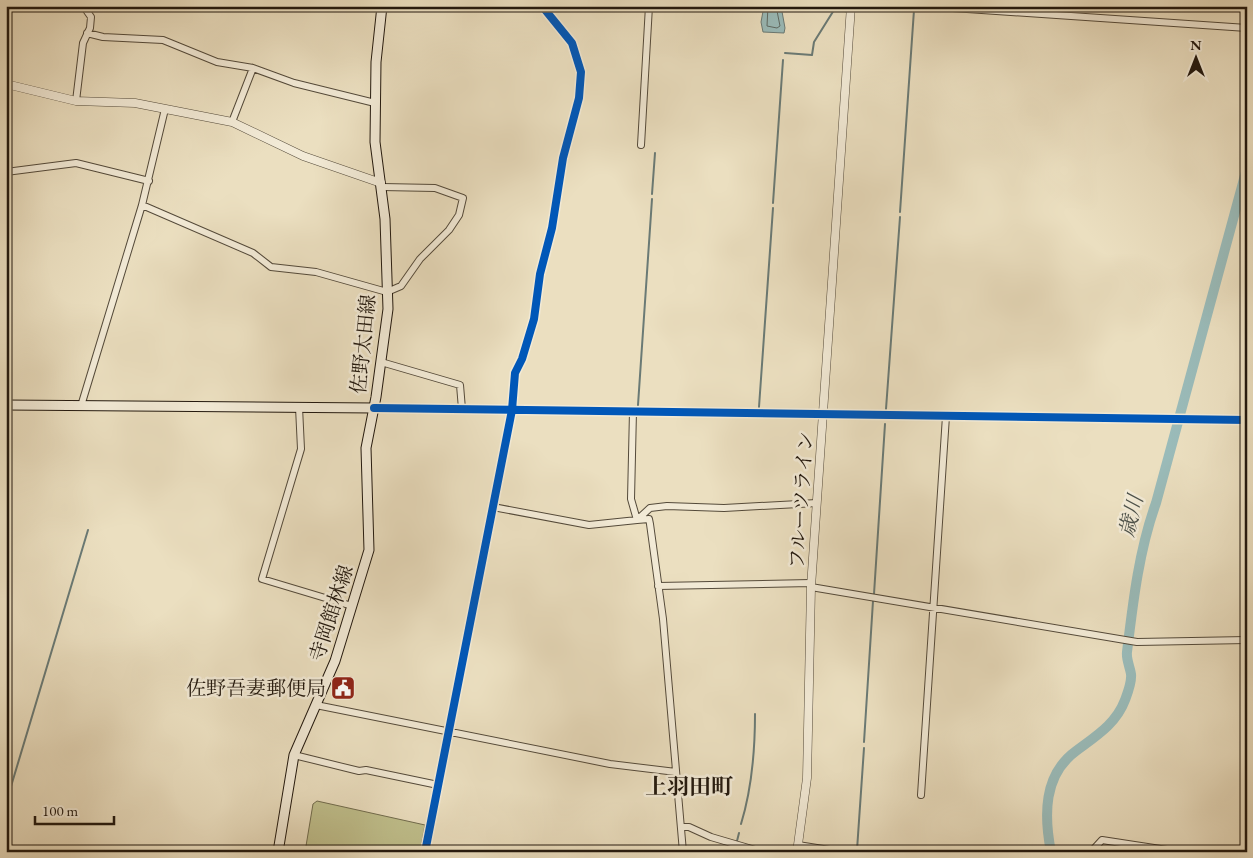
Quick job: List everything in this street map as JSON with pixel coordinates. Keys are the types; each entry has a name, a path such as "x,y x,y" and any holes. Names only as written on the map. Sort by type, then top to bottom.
{"main road":[{"name":"佐野太田線","path":"6,406 374,408 388,309 386,219 375,142 376,62 382,6"},
{"name":"寺岡館林線","path":"278,852 294,755 335,661 369,550 365,454 374,408"}],"street":[{"path":"73,6 81,6 90,14 91,23 83,43 76,100"},
{"path":"425,852 512,410 515,373 522,358 534,319 540,274 552,228 563,158 579,98 581,72 572,43 542,6"},
{"path":"641,145 649,6"},
{"path":"835,6 850,7"},
{"path":"923,6 1247,28"},
{"name":"フルーツライン","path":"797,848 807,778 811,585 850,7"},
{"path":"87,33 103,37 164,40 216,62 253,68 294,83 375,103"},
{"path":"232,122 253,68"},
{"path":"6,84 76,100 135,103 232,122 303,156 381,185 435,188 464,198 460,215 449,230 420,260 402,286 388,292 316,272 271,267 248,251 142,206"},
{"path":"81,406 142,206 165,109"},
{"path":"6,172 76,163 149,181"},
{"path":"381,362 460,385 462,409"},
{"path":"299,407 301,449 262,579 352,606"},
{"path":"374,408 1247,420"},
{"path":"633,411 631,499 637,520"},
{"path":"922,795 946,416"},
{"path":"637,520 650,508 667,506 724,508 817,503"},
{"path":"493,507 588,525 649,519 658,586 682,852"},
{"path":"658,586 811,585 1134,642 1247,640"},
{"path":"316,705 610,764 676,772"},
{"path":"294,755 360,771 366,770 438,785"},
{"path":"680,827 689,827 711,837 762,852"},
{"path":"1090,852 1102,840 1180,852"},
{"path":"797,848 842,852"}],"green space":[{"path":"317,801 425,825 420,852 305,852 313,804"}],"water":[{"path":"764,6 781,6 785,28 784,33 763,32 761,22"}],"waterway":[{"path":"785,53 812,55 814,42 834,10"},
{"path":"900,212 914,10"},
{"path":"773,203 783,60"},
{"path":"652,194 655,153"},
{"name":"歳川","path":"1051,852 1047,824 1048,797 1057,772 1076,751 1111,723 1121,708 1130,687 1131,674 1127,652 1134,595 1145,539 1247,168"},
{"path":"638,405 652,199"},
{"path":"759,407 773,208"},
{"path":"886,409 900,217"},
{"path":"874,594 885,424"},
{"path":"6,803 88,530"},
{"path":"864,742 873,601"},
{"path":"741,824 752,770 755,714"},
{"path":"864,748 857,850 866,852"},
{"path":"737,841 739,833"}],"cycle path":[{"path":"425,852 512,410 515,373 522,359 534,319 540,274 552,228 563,158 579,98 581,72 572,43 542,6"},
{"path":"374,408 1247,420"}],"place":[{"name":"佐野吾妻郵便局","path":"343,688"}],"district":[{"name":"上羽田町","path":"689,786"}]}
